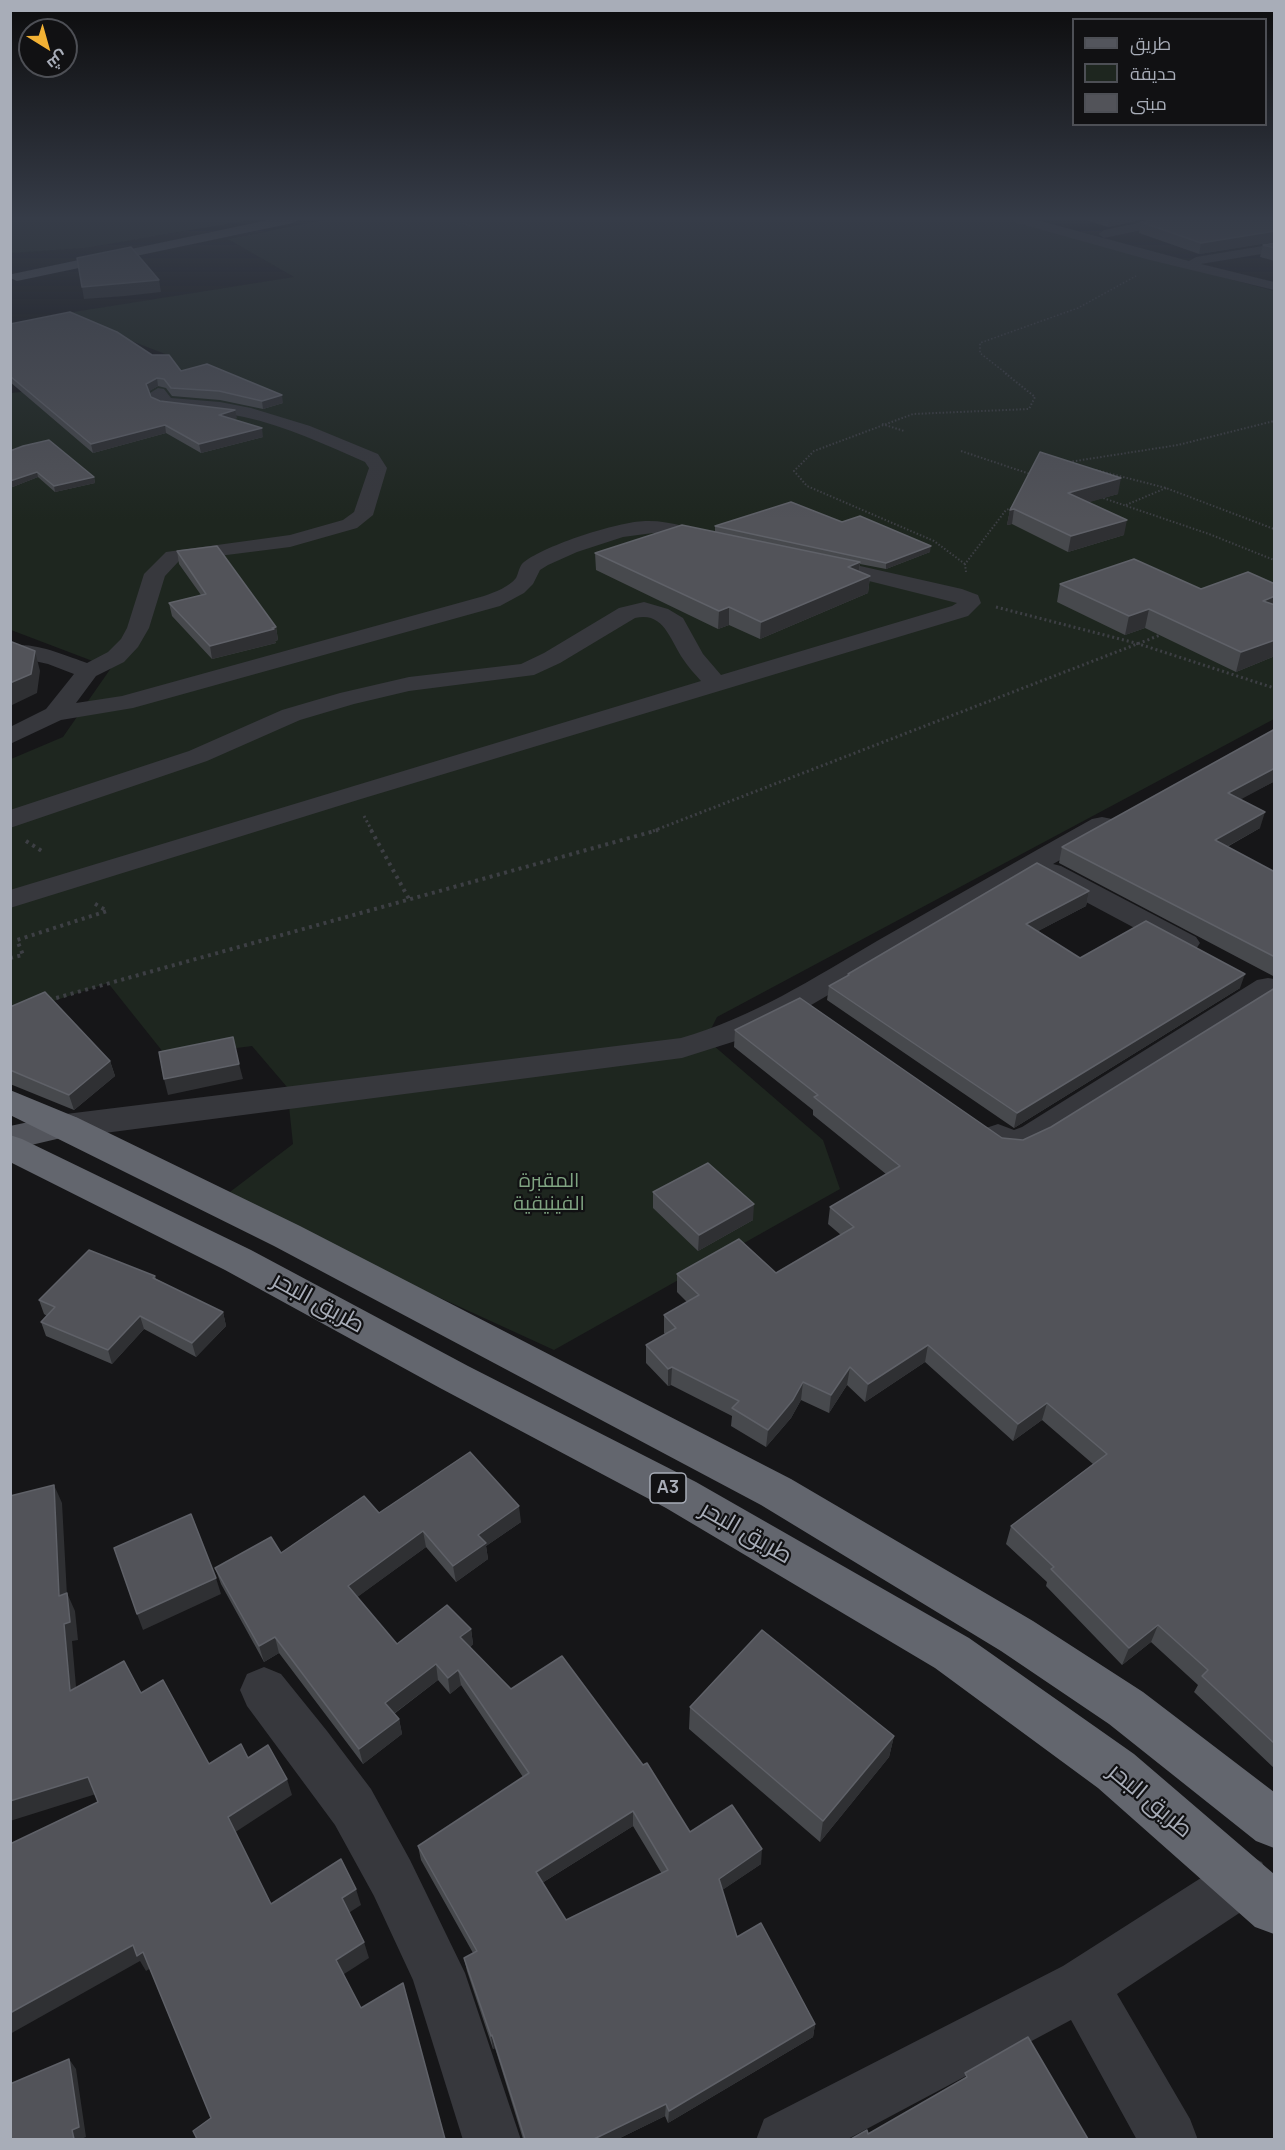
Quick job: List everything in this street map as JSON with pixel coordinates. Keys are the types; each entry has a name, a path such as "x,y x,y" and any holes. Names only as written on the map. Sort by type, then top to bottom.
{"highway":[{"name":"طريق البحر","path":"11,1111 66,1126 479,1335 776,1492 1017,1636 1126,1708 1275,1823"},
{"name":"طريق البحر","path":"10,1147 238,1260 454,1377 681,1495 952,1653 1116,1771 1259,1894"}],"street":[{"path":"55,714 88,671 116,657 130,642 138,628 155,574 173,556 290,541 350,524 363,515 378,468 372,458 294,426 237,410 168,404 161,400 158,393"},
{"path":"10,737 55,714 124,703 492,601 518,589 529,576 530,567 544,558 630,529 658,528 725,542"},
{"path":"10,898 960,611 968,606 970,600 944,591 793,557"},
{"path":"10,820 54,803 198,756 303,712 409,684 526,670 552,658 627,613 644,609 660,614 675,623 693,657 717,685"},
{"path":"21,651 55,659 88,671"},
{"path":"66,1126 682,1048 723,1036 800,999 1033,863 1128,811"},
{"path":"1033,863 1207,955"},
{"path":"1238,971 1272,989"},
{"path":"974,1121 1012,1146 1034,1135 1272,989"},
{"path":"800,999 829,1019"},
{"path":"264,1690 310,1748 352,1807 392,1878 438,1972 492,2139"},
{"path":"784,2139 1259,1894"},
{"path":"1082,1985 1169,2139"}],"path":[{"path":"965,564 934,541 807,486 794,471 814,451 913,414 1029,409 1035,398 980,353 980,343 1046,319"},
{"path":"1079,465 1069,462 1178,445 1275,421"},
{"path":"882,424 904,431"},
{"path":"961,451 1034,475"},
{"path":"1090,469 1166,488 1275,529"},
{"path":"1125,505 1166,488"},
{"path":"1095,495 1209,534 1275,560"},
{"path":"1016,506 1006,510 965,564 970,600 1139,644 1275,688"},
{"path":"45,1002 660,829 1170,631"},
{"path":"352,793 409,899"},
{"path":"10,958 23,955 17,940 107,911 90,901"}],"green space":[{"name":"المقبرة الفينيقية","path":"75,319 1274,319 1274,719 717,1017 706,1039 823,1140 840,1189 554,1350 222,1198 293,1144 287,1087 252,1046 167,1057 108,983 11,1015 11,759 63,737 111,668 11,630 11,393 31,391 168,355"}],"building":[{"path":"33,319 87,319 117,332 152,355 169,355 181,371 207,364 282,395 262,401 219,391 171,388 164,379 157,378 146,384 151,397 160,401 235,410 219,415 262,428 199,444 165,425 91,444 10,376 10,324"},
{"path":"49,440 94,477 54,486 37,472 10,481 10,451"},
{"path":"1040,452 1121,478 1068,493 1127,520 1071,536 1014,509 1010,510"},
{"path":"791,502 842,522 860,516 931,546 886,563 715,526"},
{"path":"682,525 860,562 848,567 870,576 761,622 729,607 719,611 595,553"},
{"path":"217,546 276,627 272,628 274,629 210,646 169,603 206,594 177,551"},
{"path":"1134,559 1201,589 1248,572 1275,584 1275,596 1263,601 1275,605 1275,640 1241,652 1149,609 1129,616 1060,584"},
{"path":"10,643 35,651 31,674 10,683"},
{"path":"1275,729 1275,768 1228,793 1265,812 1215,840 1275,872 1275,957 1062,847"},
{"path":"1037,863 1089,891 1026,924 1080,958 1146,921 1245,974 1017,1113 829,986"},
{"path":"1275,988 1275,1744 1202,1676 1208,1670 1158,1625 1129,1648 1051,1569 1054,1567 1011,1526 1107,1454 1047,1403 1018,1424 928,1345 868,1384 850,1367 831,1395 803,1382 793,1400 768,1430 732,1408 739,1401 672,1367 668,1369 646,1345 676,1328 664,1315 699,1295 677,1274 739,1239 776,1273 854,1227 830,1207 900,1166 814,1097 818,1095 735,1030 800,998 1002,1138 1023,1140 1051,1127"},
{"path":"45,992 110,1061 69,1095 10,1070 10,1007"},
{"path":"233,1037 239,1064 164,1079 159,1052"},
{"path":"708,1163 754,1204 699,1235 653,1192"},
{"path":"89,1250 155,1276 153,1278 223,1312 192,1343 140,1316 108,1350 41,1322 55,1307 39,1300"},
{"path":"470,1452 519,1506 478,1535 486,1543 453,1566 423,1531 348,1586 397,1644 447,1605 471,1629 460,1637 511,1689 562,1656 643,1765 647,1763 690,1832 732,1805 762,1849 719,1879 737,1937 761,1923 815,2024 669,2111 666,2104 594,2139 525,2139 492,2035 464,1958 477,1951 418,1846 529,1773 458,1670 448,1678 436,1664 385,1703 399,1719 359,1749 275,1637 259,1646 215,1568 271,1537 281,1553 364,1496 379,1513","holes":["633,1811 668,1870 566,1920 536,1872"]},
{"path":"54,1485 59,1596 67,1593 70,1622 64,1624 70,1691 124,1661 141,1693 163,1680 209,1764 241,1744 248,1758 268,1745 287,1779 228,1817 271,1904 341,1859 356,1889 342,1898 364,1942 336,1960 361,2008 403,1983 445,2139 197,2139 193,2131 211,2118 143,1952 137,1956 133,1945 10,2013 10,1844 98,1802 88,1777 10,1801 10,1496"},
{"path":"191,1514 216,1578 137,1614 114,1548"},
{"path":"762,1630 894,1736 823,1821 690,1707"},
{"path":"1028,2037 1088,2139 851,2139 867,2130 868,2134 967,2077 965,2073"},
{"path":"69,2059 79,2127 72,2130 74,2139 10,2139 10,2084"}]}
